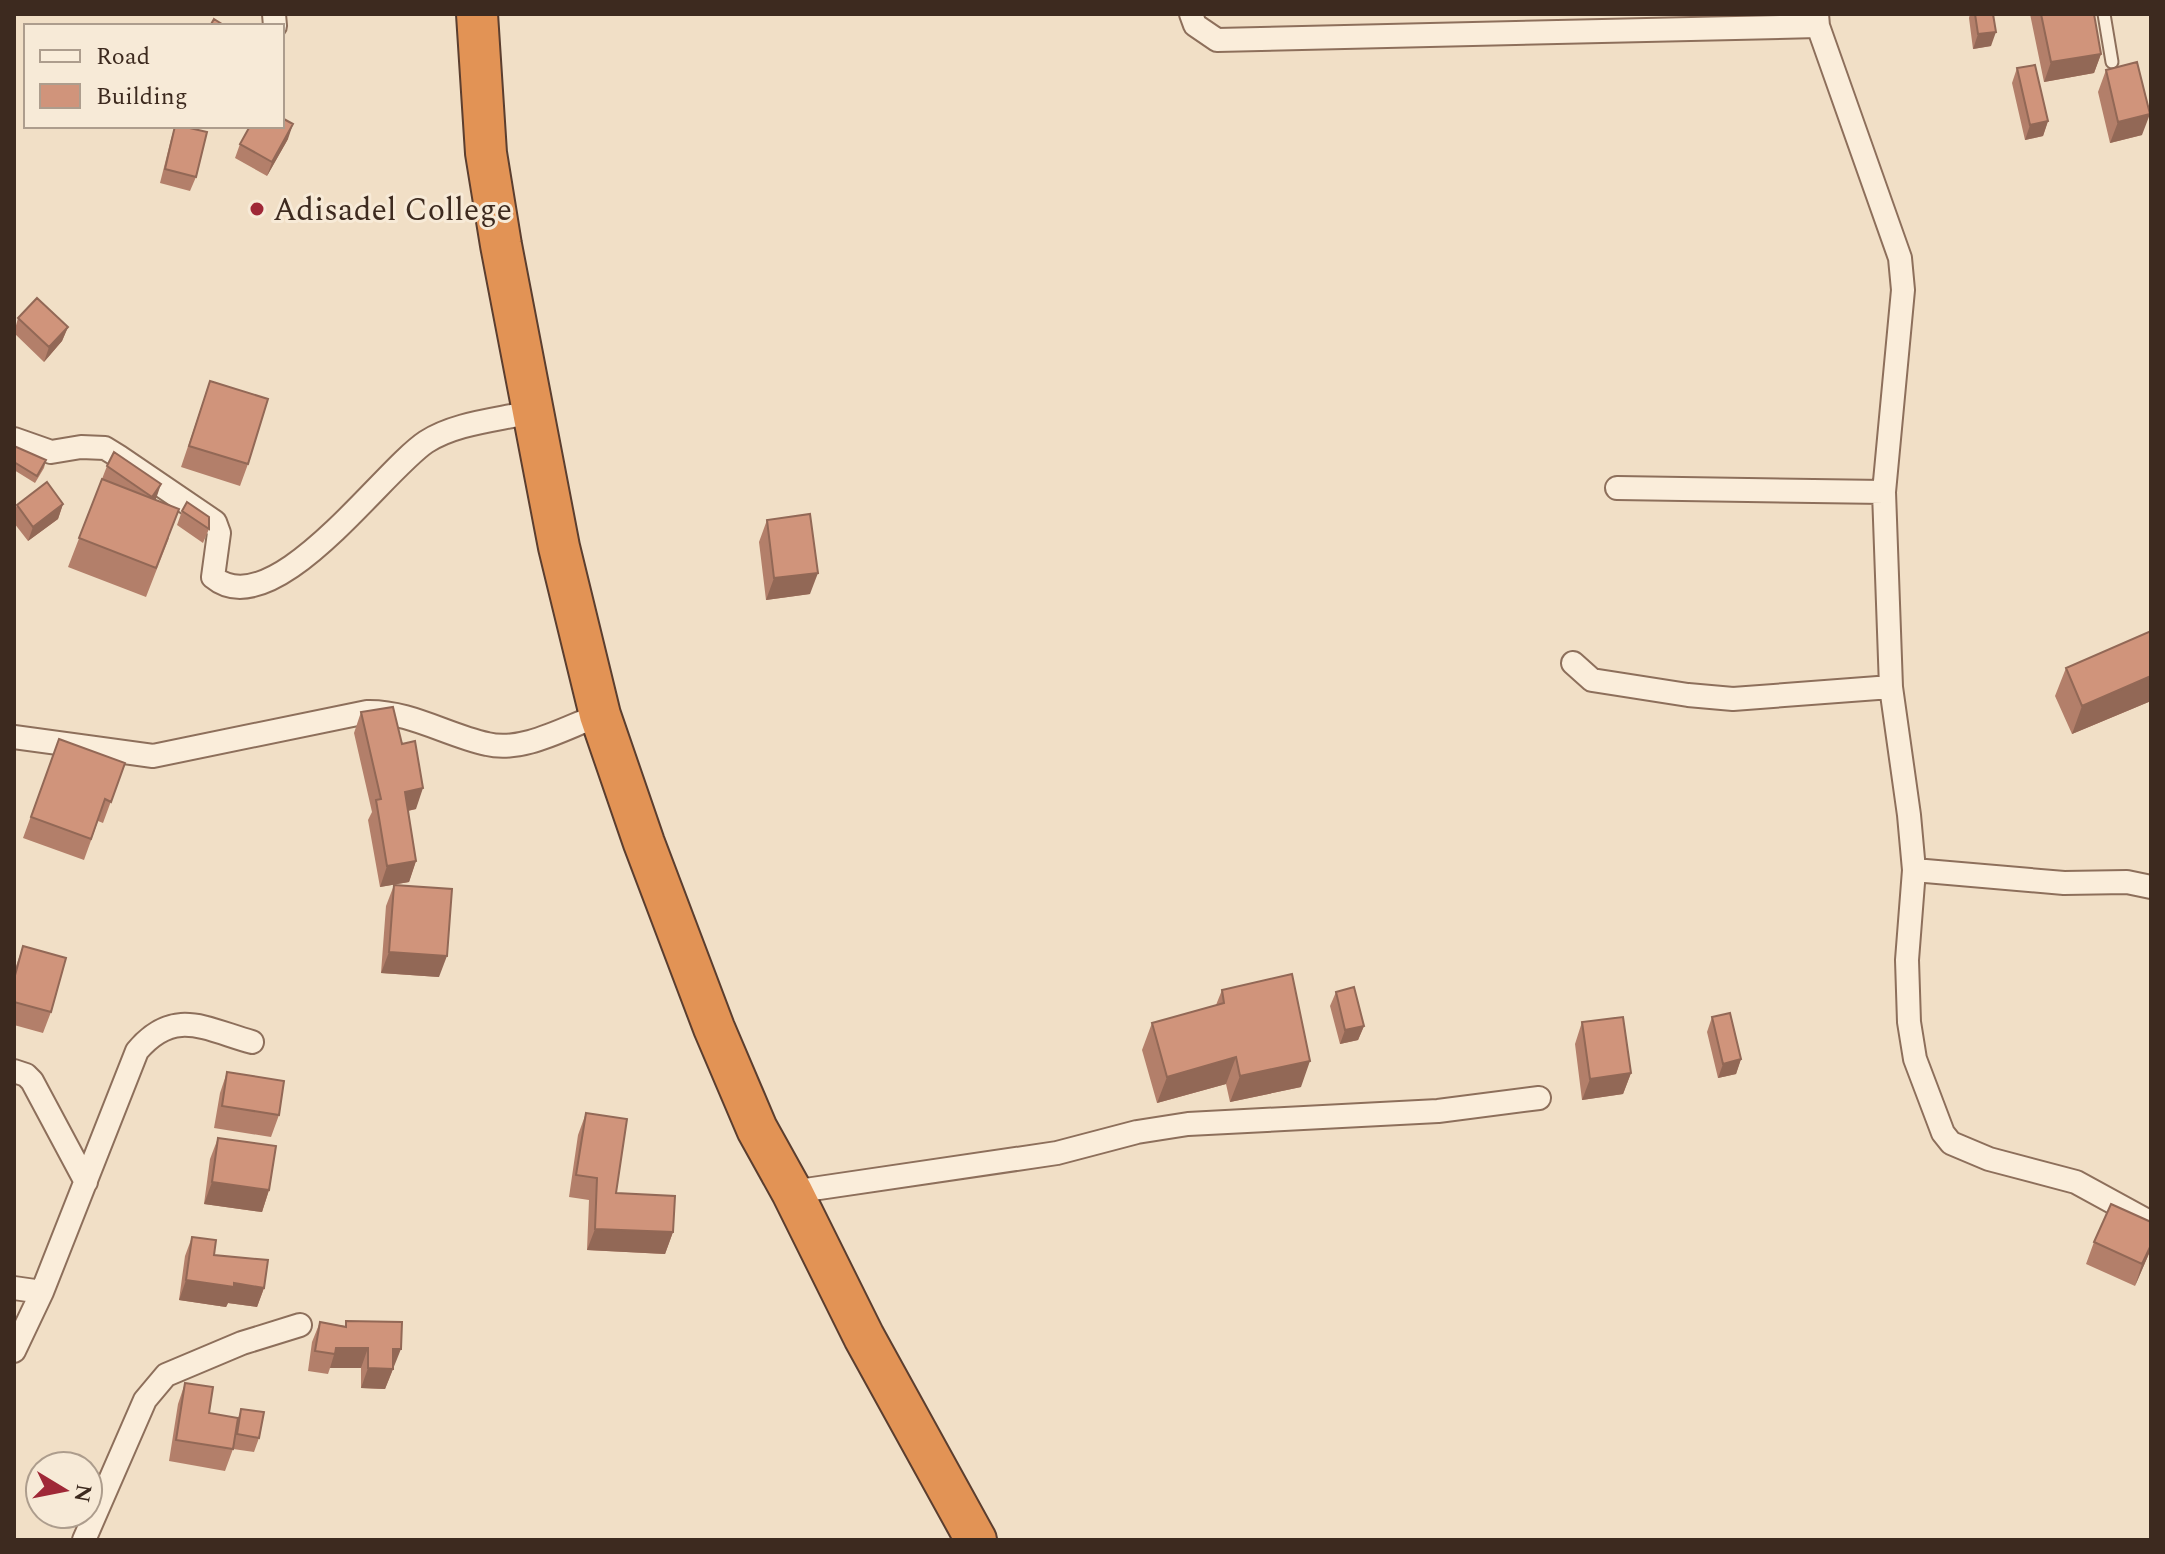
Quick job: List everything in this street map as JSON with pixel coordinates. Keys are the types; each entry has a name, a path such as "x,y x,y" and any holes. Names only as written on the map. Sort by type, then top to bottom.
{"highway":[{"path":"477,14 486,153 531,412 559,547 600,715 644,843 714,1028 757,1129 864,1337 976,1540"}],"street":[{"path":"1191,14 1195,25 1217,40 1817,20 1900,258 1903,290 1884,492 1891,687 1914,870 1907,960 1909,1022 1915,1059 1943,1133 1951,1143 1967,1151 2076,1182 2151,1223"},
{"path":"14,439 51,452 81,447 105,448 118,456 215,522 219,533 213,577 221,583 239,587 260,583 293,566 321,544 425,443 446,431 531,412"},
{"path":"1617,488 1884,492"},
{"path":"1573,663 1592,680 1733,699 1891,687"},
{"path":"14,737 153,756 367,712 387,711 489,745 520,744 600,715"},
{"path":"1914,870 2064,883 2127,882 2151,887"},
{"path":"14,1351 42,1292 137,1051 161,1028 173,1024 189,1025 252,1042"},
{"path":"14,1071 32,1081 86,1182"},
{"path":"792,1192 1057,1153 1137,1132 1188,1124 1438,1111 1539,1098"},
{"path":"14,1288 42,1292"},
{"path":"84,1540 145,1400 166,1375 204,1357 300,1325"}],"lane":[{"path":"2104,14 2112,62"}],"building":[{"path":"1975,14 1993,14 1996,32 1978,34"},
{"path":"2041,14 2094,14 2101,54 2051,62"},
{"path":"2137,62 2150,114 2118,122 2106,70"},
{"path":"2035,65 2048,121 2030,125 2017,68"},
{"path":"284,119 293,124 272,162 240,144 249,128 284,128"},
{"path":"175,128 207,132 196,177 165,169"},
{"path":"37,298 68,327 49,347 18,318"},
{"path":"210,381 268,399 248,464 189,446"},
{"path":"14,446 46,460 37,476 14,462"},
{"path":"114,452 161,484 152,497 107,466"},
{"path":"102,479 179,509 156,568 79,538"},
{"path":"47,482 63,504 33,527 17,505"},
{"path":"187,502 209,517 209,529 182,511"},
{"path":"810,514 818,573 774,578 767,520"},
{"path":"2151,631 2151,676 2082,706 2066,668"},
{"path":"393,707 402,744 415,741 423,788 405,792 416,861 387,866 376,800 381,799 361,712"},
{"path":"59,739 125,763 111,802 105,799 91,839 31,817"},
{"path":"394,885 452,889 447,956 389,952"},
{"path":"23,946 66,958 51,1012 14,1002 14,979"},
{"path":"1292,974 1310,1061 1240,1076 1236,1057 1167,1077 1152,1023 1224,1003 1222,990"},
{"path":"1354,987 1364,1026 1345,1030 1336,992"},
{"path":"1730,1013 1741,1059 1723,1064 1712,1017"},
{"path":"1623,1017 1631,1073 1590,1079 1582,1022"},
{"path":"227,1072 284,1081 279,1115 222,1106"},
{"path":"586,1113 627,1119 616,1193 675,1196 673,1232 595,1229 597,1178 576,1175"},
{"path":"218,1138 276,1146 269,1190 212,1182"},
{"path":"2111,1204 2151,1222 2151,1245 2142,1264 2094,1242"},
{"path":"192,1237 216,1240 214,1255 268,1260 264,1288 186,1280"},
{"path":"346,1321 402,1322 401,1349 393,1349 393,1369 368,1368 368,1348 336,1348 335,1354 315,1351 320,1322 346,1327"},
{"path":"185,1383 213,1387 209,1413 238,1418 233,1449 176,1440"},
{"path":"241,1409 264,1412 259,1438 237,1434"}],"place":[{"name":"Adisadel College","path":"257,209"}]}
